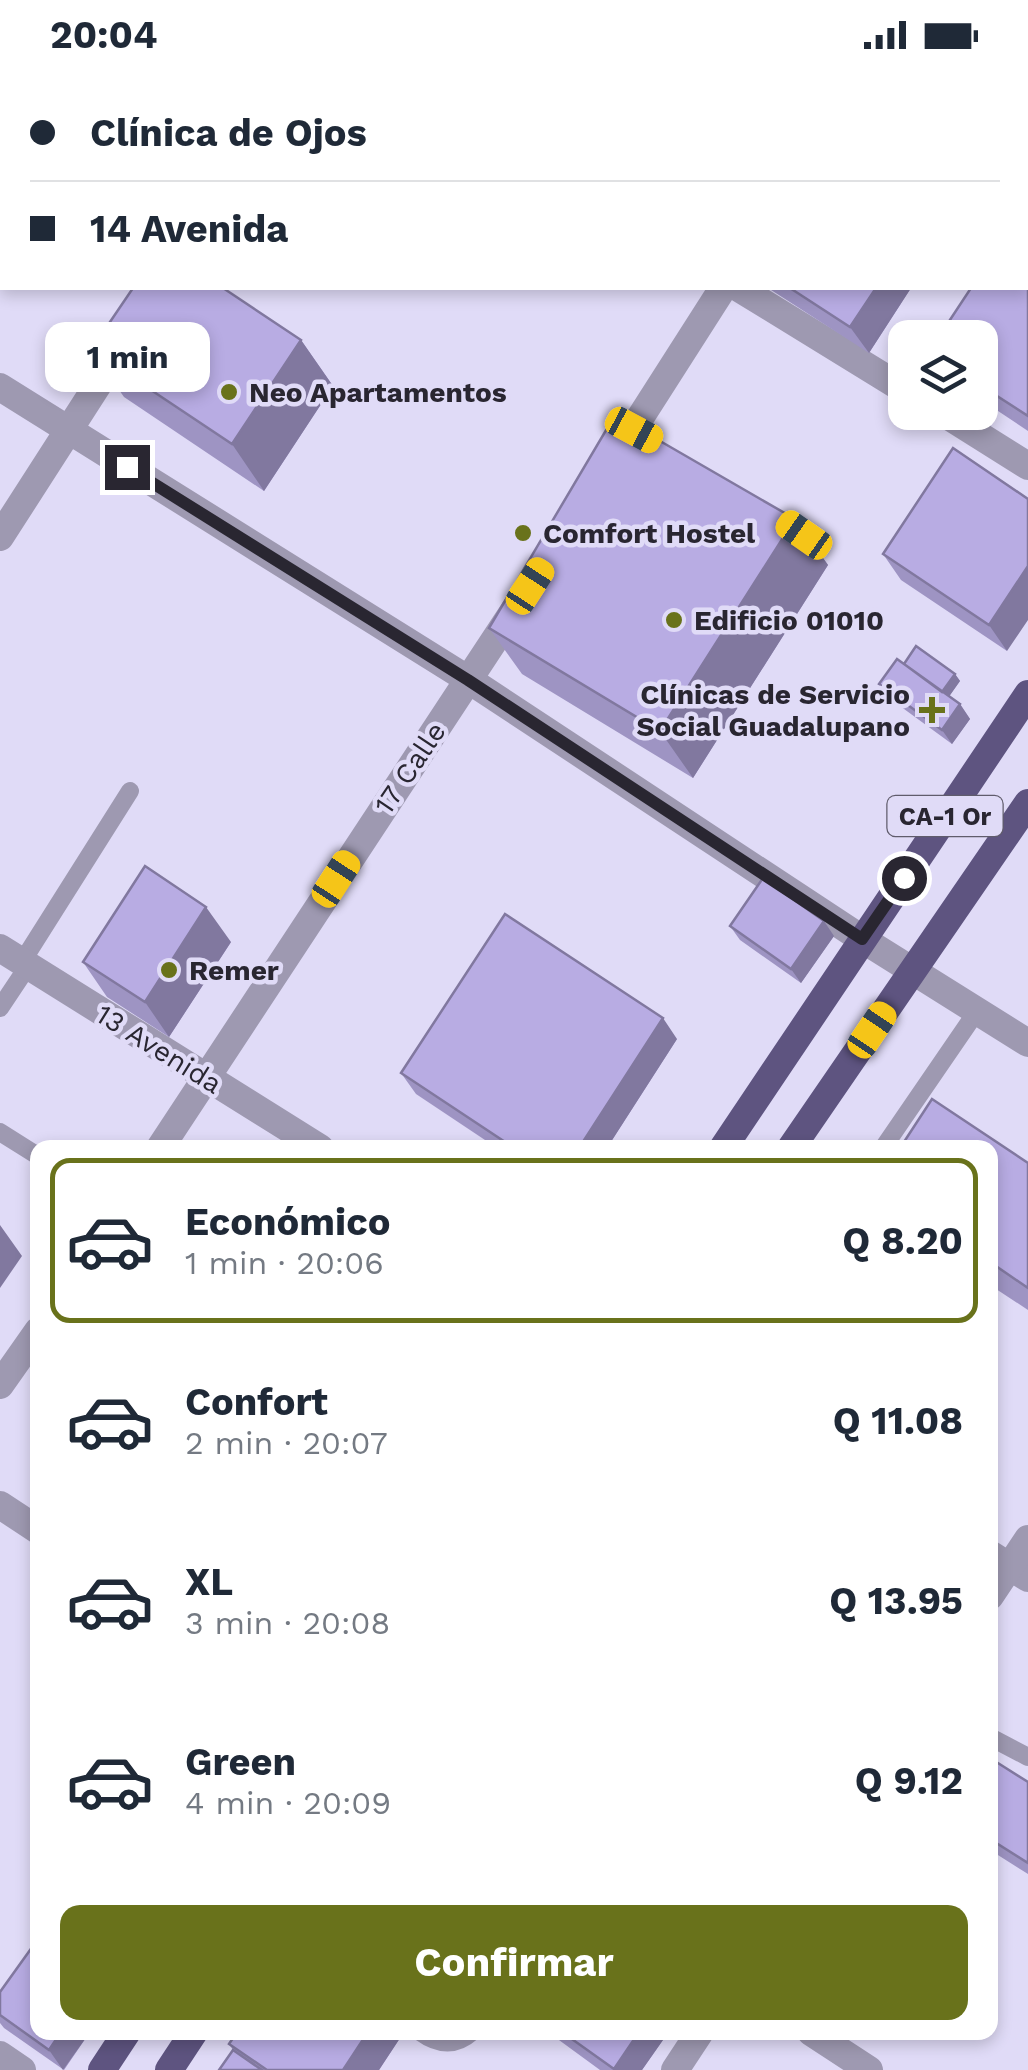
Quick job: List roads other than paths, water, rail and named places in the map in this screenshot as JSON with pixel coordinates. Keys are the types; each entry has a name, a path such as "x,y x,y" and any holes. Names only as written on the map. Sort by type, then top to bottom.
{"highway":[{"name":"CA-1 Or","path":"728,1140 1028,694"},
{"name":"CA-1 Or","path":"796,1140 1028,804"},
{"path":"102,2070 123,2040"},
{"path":"169,2070 189,2040"}],"street":[{"path":"0,537 159,290"},
{"path":"602,477 640,433 722,290"},
{"path":"742,290 888,380"},
{"path":"0,386 468,680 862,939 1028,1043"},
{"path":"971,430 1028,466"},
{"name":"17 Calle","path":"165,1140 530,586"},
{"name":"13 Avenida","path":"16,959 307,1140"},
{"path":"0,1385 30,1342"},
{"path":"0,1505 30,1525"},
{"path":"1009,1566 1028,1538"},
{"path":"675,2070 695,2040"},
{"path":"823,2040 869,2070"}],"lane":[{"path":"0,1006 16,959 130,791"},
{"path":"888,1140 977,1012"},
{"path":"0,1132 30,1151"},
{"path":"998,1741 1028,1757"},
{"path":"431,2040 451,2044 458,2040"}],"place":[{"name":"Neo Apartamentos","path":"229,392"},
{"name":"Comfort Hostel","path":"523,533"},
{"name":"Edificio 01010","path":"674,620"},
{"name":"Clínicas de Servicio Social Guadalupano","path":"932,710"},
{"name":"Remer","path":"169,970"}]}
